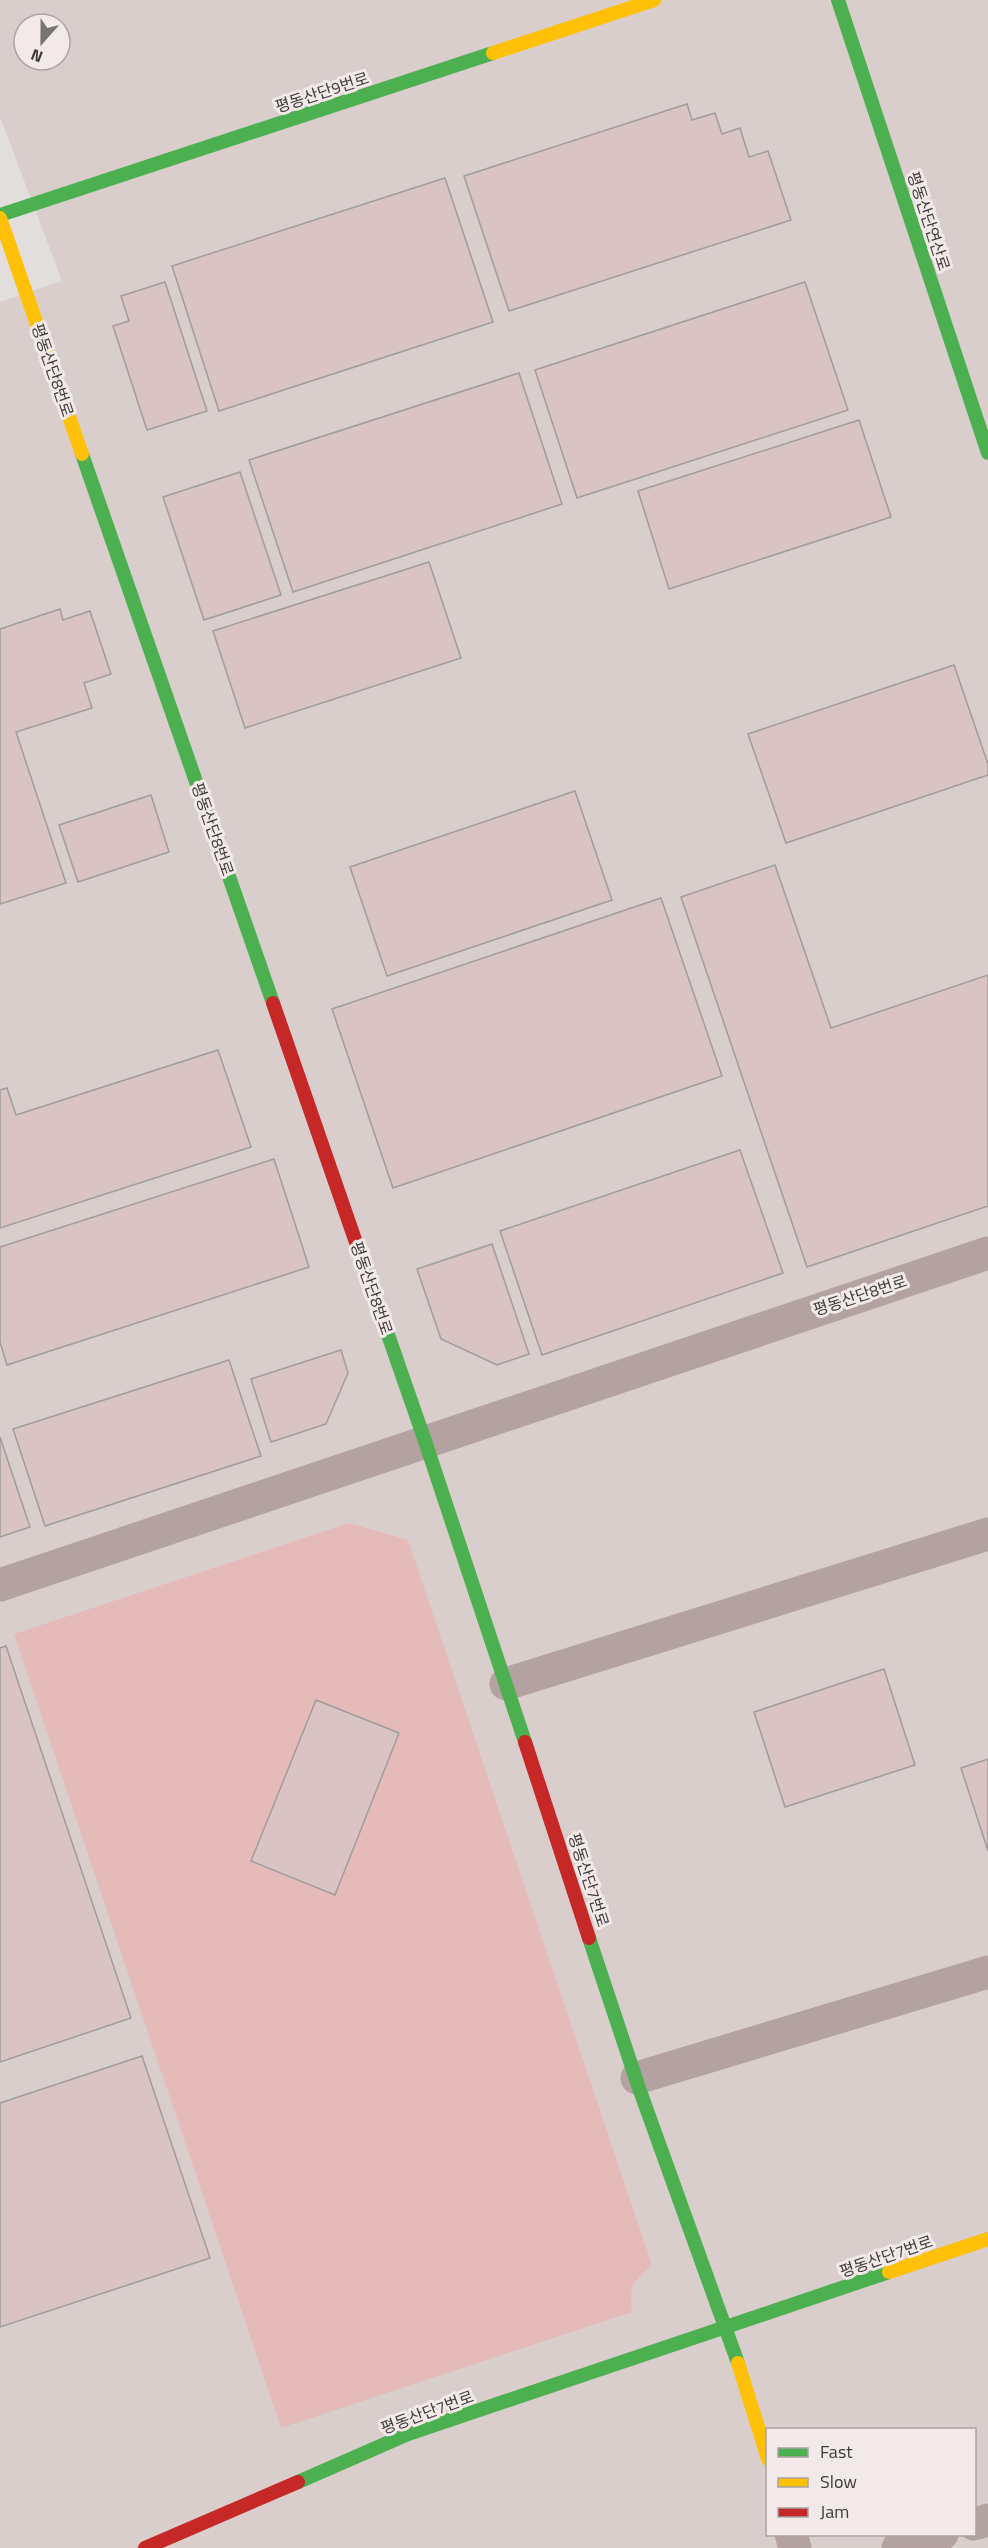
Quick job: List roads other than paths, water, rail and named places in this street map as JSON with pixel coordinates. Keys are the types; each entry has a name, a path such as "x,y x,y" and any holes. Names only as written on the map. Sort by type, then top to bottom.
{"street":[{"name":"평동산단9번로","path":"0,216 654,0"},
{"name":"평동산단연산로","path":"838,0 988,453"},
{"name":"평동산단8번로","path":"0,216 425,1441"},
{"name":"평동산단8번로","path":"0,1585 988,1253"},
{"name":"평동산단7번로","path":"425,1441 637,2078 727,2327"},
{"path":"506,1684 988,1534"},
{"path":"637,2078 988,1972"},
{"name":"평동산단7번로","path":"146,2548 408,2434 988,2239"},
{"path":"727,2327 766,2452"},
{"path":"898,2548 939,2536"}]}
